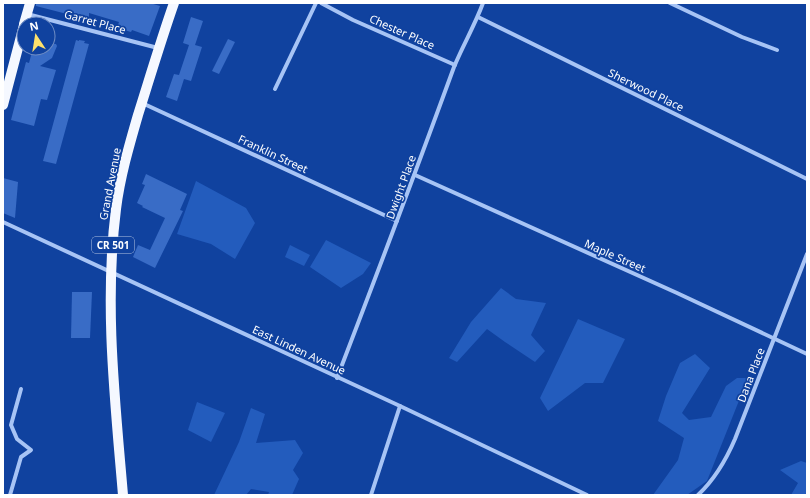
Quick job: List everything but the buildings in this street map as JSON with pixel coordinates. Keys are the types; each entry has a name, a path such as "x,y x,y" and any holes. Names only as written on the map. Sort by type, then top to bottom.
{"main road":[{"path":"27,14 30,3"},
{"name":"Grand Avenue","path":"123,495 111,340 114,227 117,199 127,156 142,103 174,3"},
{"path":"3,105 16,55"}],"street":[{"path":"275,89 316,3"},
{"name":"Chester Place","path":"321,3 353,20 455,65"},
{"name":"Dwight Place","path":"338,378 398,221 455,65 478,16 482,3"},
{"path":"670,3 742,37 777,50"},
{"name":"Garret Place","path":"27,14 159,48"},
{"name":"Sherwood Place","path":"478,16 807,179"},
{"name":"Franklin Street","path":"142,103 398,221"},
{"name":"Maple Street","path":"415,175 807,354"},
{"name":"East Linden Avenue","path":"3,222 400,406 587,495"},
{"name":"Dana Place","path":"698,495 714,478 730,450 807,254"},
{"path":"10,495 21,457 31,450 18,439 11,425 21,389"},
{"path":"371,495 400,406"}],"shaded area":[{"path":"196,181 246,208 255,223 235,259 211,244 177,234"},
{"path":"326,240 371,263 363,274 341,288 310,267"},
{"path":"290,245 310,255 304,266 285,257"},
{"path":"501,288 516,299 546,303 531,335 545,351 535,362 487,329 457,362 449,358 471,322"},
{"path":"578,319 625,339 603,383 585,383 548,411 540,398"},
{"path":"695,354 710,368 682,413 689,420 711,417 726,386 737,378 748,378 707,481 687,495 653,495 678,460 684,438 658,421 666,396 680,363"},
{"path":"197,402 225,413 211,442 188,430"},
{"path":"251,408 265,414 256,443 295,440 303,453 293,470 299,479 292,495 268,495 269,492 251,489 246,495 214,495 239,442"},
{"path":"801,461 807,463 807,495 791,495 798,483 780,470"}]}
